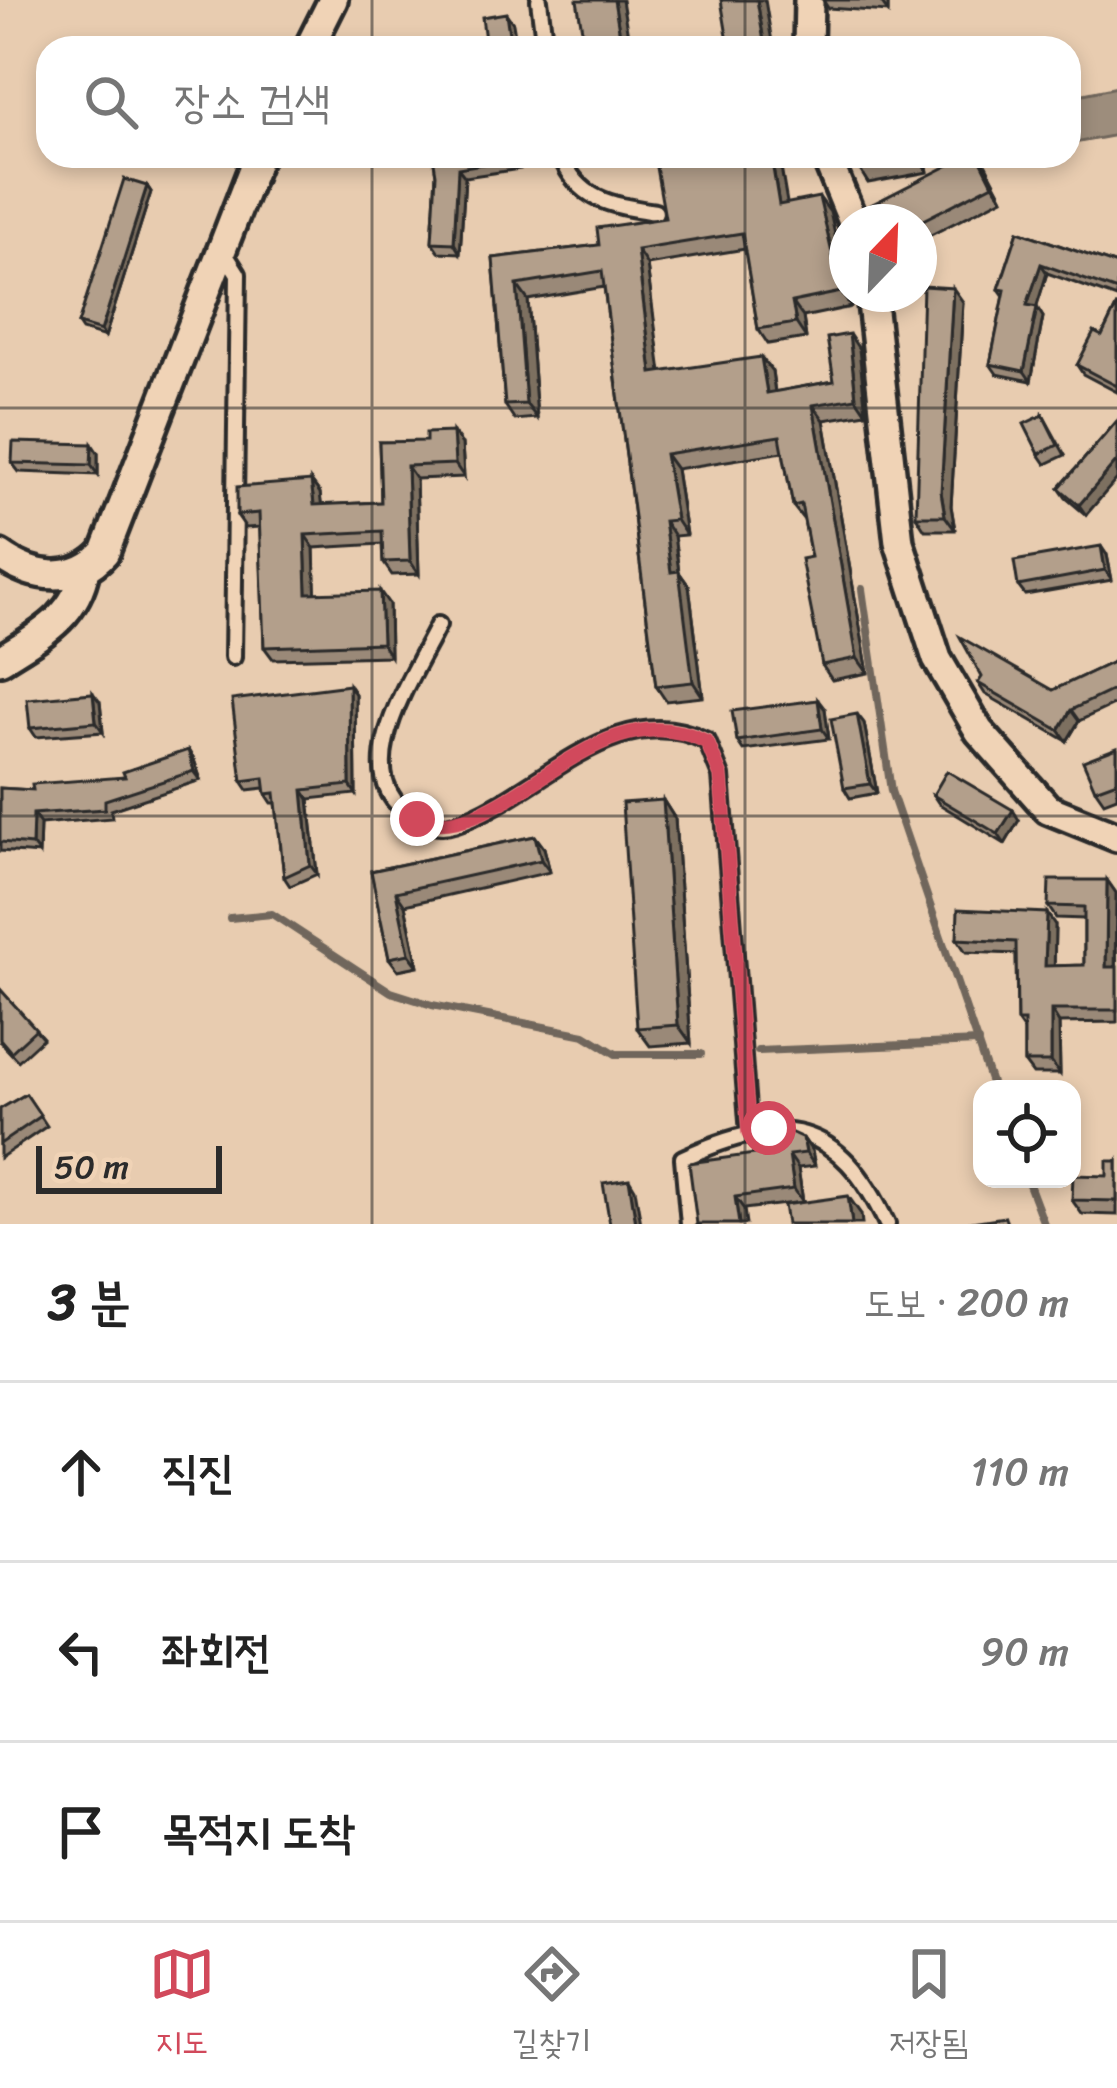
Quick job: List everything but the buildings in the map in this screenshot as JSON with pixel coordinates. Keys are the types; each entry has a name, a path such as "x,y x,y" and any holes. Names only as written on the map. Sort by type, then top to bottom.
{"street":[{"path":"315,36 333,0"},
{"path":"808,36 809,0"},
{"path":"0,555 33,573 67,575 85,569 104,552 253,168"},
{"path":"831,168 846,204"},
{"path":"874,312 899,542 937,659 979,731 1048,809 1117,837"},
{"path":"0,661 62,619 81,590 85,569"}],"lane":[{"path":"539,0 544,36"},
{"path":"568,168 579,189 600,203 655,212"},
{"path":"222,249 238,274 233,657"},
{"path":"438,625 395,714 382,763 387,794 417,819 451,826 602,741 659,729 685,730 707,742 721,776 749,1134"},
{"path":"689,1224 683,1158 769,1128 817,1137 845,1155 886,1224"}],"shaded area":[{"path":"1117,87 1117,135 1081,142 1081,94"}],"waterway":[{"path":"862,589 891,791 990,1080"},
{"path":"230,918 272,914 391,992 432,1005 585,1035 616,1054 701,1054"},
{"path":"758,1051 978,1042"},
{"path":"1030,1188 1044,1224"}],"route":[{"path":"417,819 451,826 602,741 659,729 685,730 707,742 721,776 749,1134 769,1128"}]}
